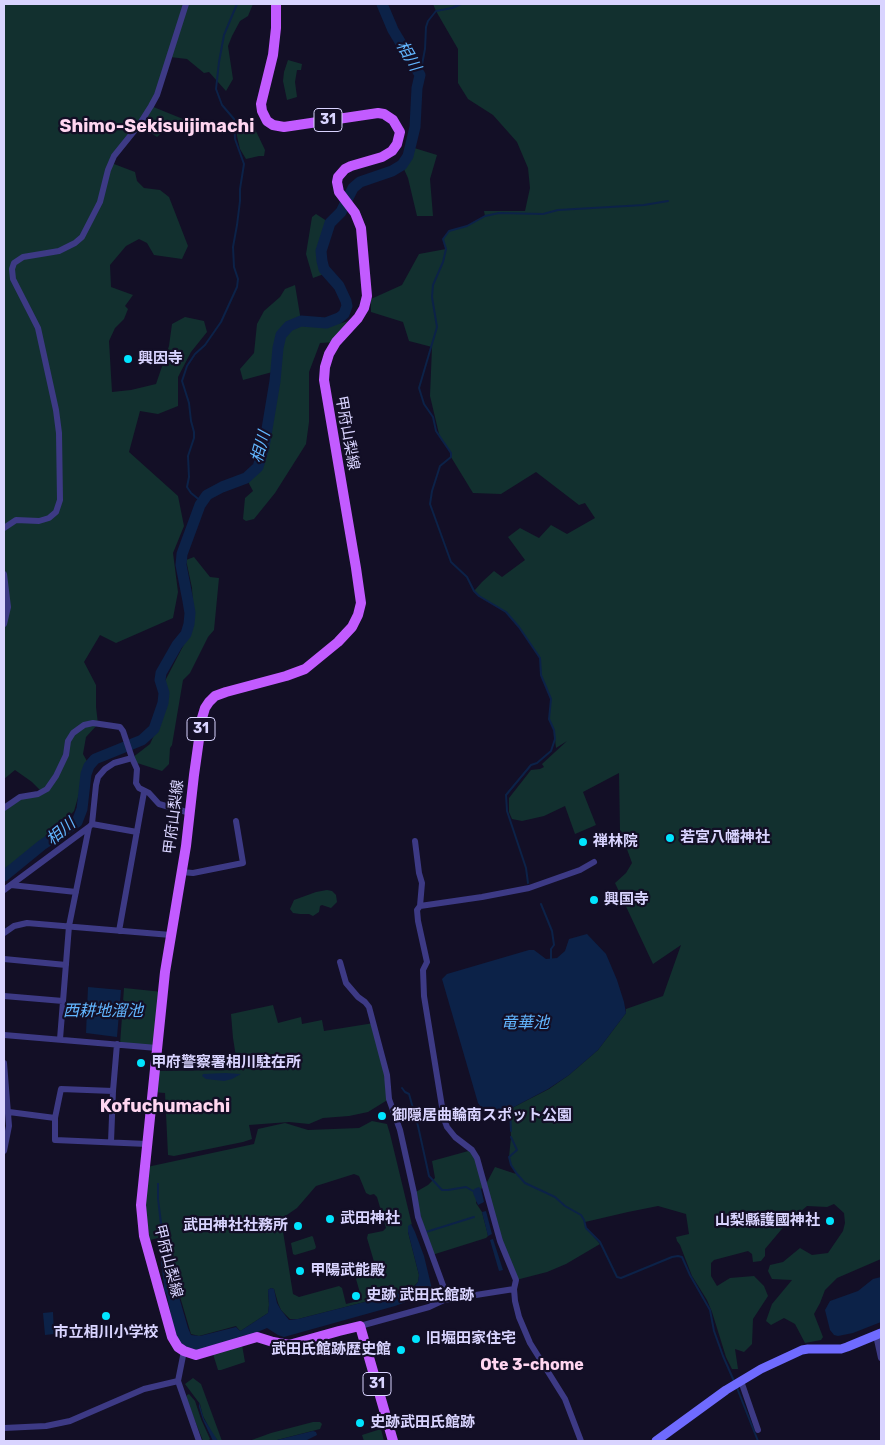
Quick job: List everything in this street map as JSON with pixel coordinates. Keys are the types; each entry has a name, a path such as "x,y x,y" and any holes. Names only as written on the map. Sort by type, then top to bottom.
{"main road":[{"name":"甲府山梨線","path":"184,1351 178,1347 172,1338 144,1236 141,1205 165,972 182,872 202,718 208,702 215,696 304,669 338,642 352,626 358,614 361,602 324,380 329,354 336,342 358,318 364,308 367,296 359,221 337,188 338,177 351,166 382,157 392,151 399,140 400,132 393,120 384,114 378,113 284,127 267,122 262,112 261,104 273,55 276,4"},
{"path":"184,1351 196,1355 257,1337 289,1345 360,1326"},
{"name":"31","path":"360,1326 393,1441"},
{"path":"656,1441 738,1383 802,1350 841,1349 879,1334"}],"street":[{"path":"4,528 16,520 39,521 49,518 56,512 60,500 59,433 56,410 38,328 13,279 12,269 14,264 23,257 59,251 75,243 82,236 100,202 108,170 114,156 139,125 157,95 186,4"},
{"path":"4,574 8,608 4,624"},
{"path":"4,808 20,798 38,794 47,789 56,776 66,755 68,741 84,725 92,723 120,727 137,769 136,786 152,795 159,804 190,813"},
{"path":"60,1039 69,926 90,826 98,776 105,768 114,763 132,758"},
{"path":"119,931 144,792"},
{"path":"182,872 193,873 243,863 236,821"},
{"path":"4,890 90,826 137,832"},
{"path":"415,841 418,873 422,883 420,906 417,910 418,921 427,962 423,970 424,996 444,1119 455,1138 472,1150 477,1158 500,1241 516,1280 514,1289 519,1317 526,1335 565,1399 581,1441"},
{"path":"420,906 529,888 580,870 594,862"},
{"path":"11,885 76,892"},
{"path":"4,933 20,924 69,926 171,935"},
{"path":"4,959 66,965"},
{"path":"340,962 346,983 369,1007 387,1074 389,1099 400,1130 418,1217 448,1299"},
{"path":"4,996 63,1002"},
{"path":"4,1034 157,1048"},
{"path":"111,1142 117,1044"},
{"path":"4,1063 9,1112 4,1151"},
{"path":"113,1091 61,1089 55,1118 55,1140 147,1144"},
{"path":"9,1112 55,1118"},
{"path":"360,1326 429,1307 448,1299 514,1289"},
{"path":"879,1334 881,1358"},
{"path":"184,1351 178,1381 199,1441"},
{"path":"4,1428 46,1426 70,1421 144,1389 178,1381"},
{"path":"738,1383 758,1430"}],"green space":[{"path":"4,4 253,4 248,16 240,21 228,46 233,79 226,91 209,72 204,73 187,59 170,57 151,106 183,119 176,133 168,127 157,137 139,125 118,148 114,164 135,172 137,181 144,188 160,190 169,197 188,246 182,259 154,255 147,243 139,239 126,246 110,265 111,287 133,295 125,306 128,309 124,319 115,328 109,341 112,392 156,384 169,346 172,324 185,317 204,321 207,332 191,352 178,377 178,406 158,414 140,411 129,452 178,496 184,526 173,553 178,592 173,618 116,643 100,635 84,662 96,685 98,724 86,737 83,754 88,763 74,811 48,838 4,869 4,808 7,804 42,792 15,770 4,779"},
{"path":"433,4 881,4 881,1259 837,1278 825,1290 814,1314 823,1337 821,1340 805,1343 795,1324 784,1318 771,1325 766,1321 772,1304 792,1280 772,1279 768,1271 770,1265 783,1262 800,1248 812,1255 828,1253 843,1231 845,1223 844,1213 834,1204 827,1207 807,1206 786,1224 765,1249 765,1256 761,1261 753,1262 752,1254 748,1251 714,1260 711,1263 711,1276 717,1286 730,1278 754,1276 764,1286 768,1296 753,1319 752,1344 744,1352 735,1349 738,1369 732,1369 726,1357 707,1300 692,1276 677,1241 676,1237 689,1234 686,1214 658,1206 585,1222 586,1228 600,1244 566,1264 547,1272 516,1280 484,1187 481,1188 476,1203 482,1212 488,1236 432,1255 414,1193 428,1185 435,1178 432,1161 472,1150 485,1186 495,1167 516,1174 509,1157 511,1137 510,1109 549,1089 569,1075 598,1050 626,1013 626,1009 663,996 681,945 653,964 615,883 626,873 632,863 620,830 619,773 583,792 596,825 575,834 565,806 544,816 522,821 512,819 509,812 509,798 531,770 544,767 542,764 567,741 556,748 554,730 549,719 551,699 541,675 540,658 519,627 506,612 474,591 494,571 502,577 525,560 508,537 520,528 539,538 551,525 567,534 595,518 585,503 579,505 536,472 501,494 473,493 451,457 451,453 440,438 430,396 432,347 409,341 403,322 371,312 371,299 402,285 419,254 446,249 443,239 449,231 467,226 485,216 484,211 525,211 530,188 528,168 517,142 493,115 468,99 458,83 458,49"},
{"path":"288,60 302,64 301,70 297,70 295,82 297,97 287,100 283,81"},
{"path":"237,118 254,127 265,150 264,156 246,159 240,149 237,136"},
{"path":"411,147 437,155 430,179 433,216 417,216 408,178 402,165"},
{"path":"316,214 330,223 321,251 324,274 313,278 306,254 312,217"},
{"path":"295,285 301,321 318,326 342,323 358,318 336,342 320,343 309,372 309,422 306,444 275,493 254,519 246,521 243,519 245,498 253,491 246,478 258,467 262,458 276,371 243,380 240,369 254,353 257,324 264,311 280,297 285,289"},
{"path":"194,557 210,577 219,578 214,630 208,637 190,673 183,680 170,748 169,764 162,771 134,762 132,758 150,744 162,718 166,698 165,681 194,625 192,588 186,560"},
{"path":"327,890 332,891 336,895 337,902 331,908 322,905 319,912 313,916 293,913 290,909 294,900"},
{"path":"124,988 163,992 157,1048 120,1045"},
{"path":"273,1005 278,1023 301,1017 302,1024 322,1020 324,1031 374,1023 389,1099 368,1112 323,1118 309,1124 289,1122 249,1125 252,1139 174,1156 168,1155 165,1093 153,1092 155,1071 238,1070 231,1014"},
{"path":"372,1121 387,1124 412,1225 408,1232 419,1275 418,1282 404,1292 298,1319 290,1319 281,1310 274,1289 271,1288 268,1290 268,1313 242,1330 240,1331 236,1326 199,1336 191,1334 176,1283 158,1238 150,1240 145,1208 147,1167 254,1144 258,1129 285,1123 308,1130 359,1128","holes":["354,1174 359,1176 366,1193 374,1194 377,1197 386,1228 383,1231 368,1234 367,1238 375,1265 373,1270 358,1275 356,1279 362,1300 346,1304 342,1288 339,1286 299,1297 293,1294 281,1219 297,1208 316,1186"]},
{"path":"312,1236 315,1249 293,1254 291,1243"},
{"path":"242,1345 245,1362 218,1370 213,1354"},
{"path":"193,1378 201,1384 222,1441 218,1441 213,1435 203,1416 200,1404 185,1384"},
{"path":"189,1394 195,1401 210,1439 208,1441 203,1441 186,1398"},
{"path":"313,1422 320,1422 322,1424 320,1429 273,1441 249,1441 271,1433"},
{"path":"381,1429 384,1441 364,1441 362,1435"}],"water":[{"name":"竜華池","path":"587,934 606,954 617,980 626,1013 598,1050 569,1075 548,1089 510,1109 498,1111 482,1108 478,1103 442,979 447,974 529,950 534,950 546,959 557,958 565,951 569,939"},
{"name":"西耕地溜池","path":"88,987 121,990 117,1037 86,1033"},
{"path":"203,1074 241,1074 224,1081 206,1079 202,1076"},
{"path":"157,1183 159,1183 159,1200 165,1244 170,1251 167,1268 175,1283 191,1335 200,1336 236,1327 240,1331 242,1330 268,1313 268,1290 271,1288 274,1289 277,1303 289,1320 404,1292 415,1286 419,1275 408,1232 408,1226 411,1224 424,1256 432,1289 422,1296 395,1306 284,1337 267,1328 205,1350 192,1350 180,1343 174,1330 164,1290 161,1262 167,1253 162,1243"},
{"path":"479,1187 484,1202 478,1205 473,1193 474,1189"},
{"path":"486,1211 492,1234 488,1236 482,1212"},
{"path":"493,1239 503,1270 499,1271 490,1240"},
{"path":"881,1277 881,1322 853,1333 834,1335 830,1330 825,1310 830,1301 858,1291 873,1279"},
{"path":"53,1312 54,1334 45,1335 43,1313"},
{"path":"199,1402 204,1419 218,1441 213,1441 203,1420"},
{"path":"313,1431 317,1435 305,1441 273,1441"}],"waterway":[{"path":"202,502 187,487 189,477 188,456 194,432 189,403 182,381 187,366 221,322 237,287 238,279 234,267 233,247 244,164 235,139 234,119 222,105 216,89 224,35 237,4"},
{"name":"相川","path":"4,876 42,845 77,822 82,809 86,774 89,766 95,759 142,740 154,729 163,703 164,693 160,680 161,673 177,645 186,634 189,624 190,613 181,565 182,554 200,505 207,495 246,478 258,467 264,447 281,335 289,326 301,321 326,323 344,314 347,306 346,301 339,286 324,269 322,261 321,251 330,223 341,212 353,188 360,182 392,171 402,165 408,156 415,127 417,88 420,75 393,30 382,4"},
{"path":"420,75 428,21 436,11 461,4"},
{"path":"528,883 526,868 507,811 506,795 531,765 537,763 551,751 555,739 554,730 549,719 551,699 541,675 540,658 519,627 506,612 479,596 474,591 467,577 451,562 430,504 440,466 451,457 451,453 436,431 433,417 424,404 419,388 437,327 432,297 433,285 443,262 446,249 443,239 449,231 467,226 485,216 499,213 543,214 558,210 644,205 668,201"},
{"path":"541,904 552,931 554,945 551,949 551,959"},
{"path":"402,1088 409,1094 429,1176 442,1190 466,1187 473,1191"},
{"path":"510,1109 511,1131"},
{"path":"511,1137 517,1150 509,1157 511,1165 517,1174 525,1183 555,1197 565,1206 581,1215 586,1228 600,1242 617,1277 621,1278 672,1257 682,1257 710,1310 714,1331 734,1381"},
{"path":"426,1232 474,1217"},
{"path":"737,1388 758,1441"}],"place":[{"name":"興因寺","path":"128,359"},
{"name":"若宮八幡神社","path":"670,838"},
{"name":"禅林院","path":"583,842"},
{"name":"興国寺","path":"594,900"},
{"name":"甲府警察署相川駐在所","path":"141,1063"},
{"name":"御隠居曲輪南スポット公園","path":"382,1116"},
{"name":"武田神社","path":"330,1219"},
{"name":"山梨縣護國神社","path":"830,1221"},
{"name":"武田神社社務所","path":"298,1226"},
{"name":"甲陽武能殿","path":"300,1271"},
{"name":"史跡 武田氏館跡","path":"356,1296"},
{"name":"市立相川小学校","path":"106,1316"},
{"name":"旧堀田家住宅","path":"416,1339"},
{"name":"武田氏館跡歴史館","path":"401,1350"},
{"name":"史跡武田氏館跡","path":"360,1423"}],"district":[{"name":"Shimo-Sekisuijimachi","path":"157,127"},
{"name":"Kofuchumachi","path":"165,1107"},
{"name":"Ote 3-chome","path":"532,1365"}]}
